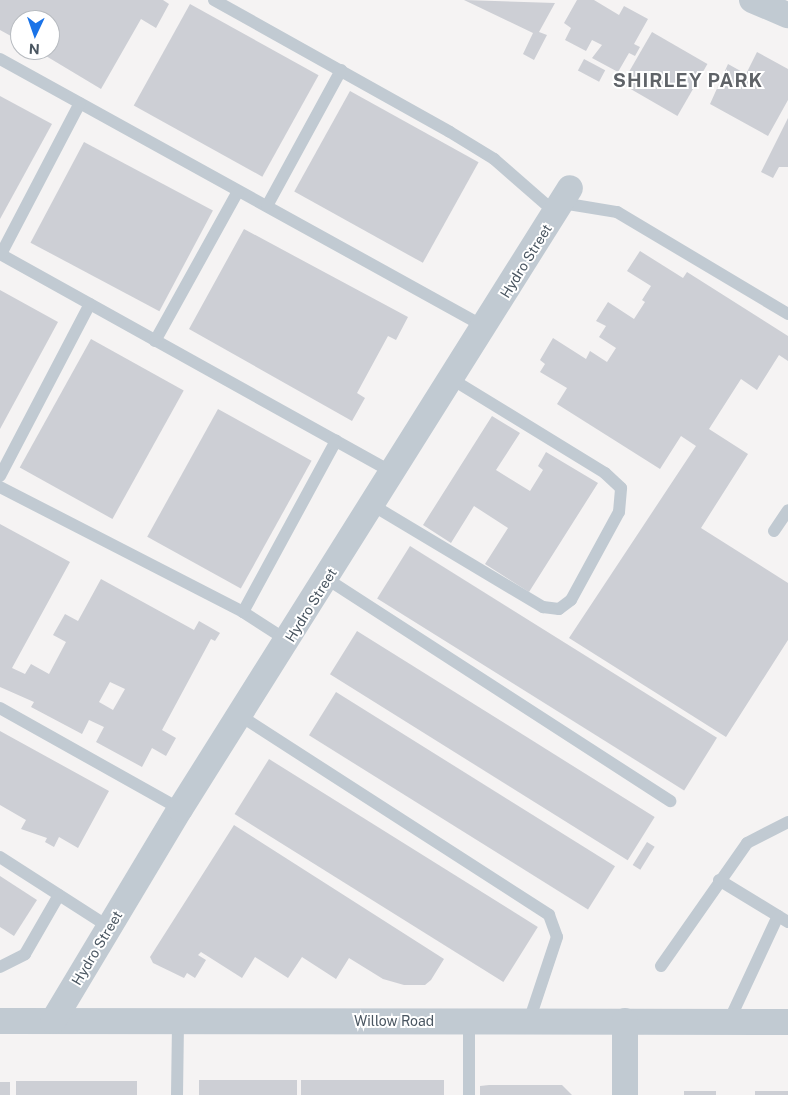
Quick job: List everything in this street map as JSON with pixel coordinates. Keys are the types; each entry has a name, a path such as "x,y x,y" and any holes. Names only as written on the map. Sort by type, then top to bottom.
{"street":[{"path":"752,0 788,15"},
{"name":"Hydro Street","path":"53,1021 180,809 374,506 392,472 453,380 563,201"},
{"name":"Willow Road","path":"0,1021 788,1022"},
{"path":"625,1021 625,1095"}],"lane":[{"path":"214,0 341,70 563,201 617,212 788,314"},
{"path":"0,59 485,327"},
{"path":"267,206 341,70"},
{"path":"80,103 0,254 392,472"},
{"path":"155,341 238,190"},
{"path":"0,476 90,304"},
{"path":"374,506 543,607 559,609 571,600 619,512 621,488 605,473 453,380"},
{"path":"243,612 336,442"},
{"path":"0,487 243,612 288,641"},
{"path":"774,531 788,510"},
{"path":"327,579 670,802"},
{"path":"0,708 180,809"},
{"path":"239,715 549,915 557,938 529,1021"},
{"path":"661,966 719,880 747,843 788,822"},
{"path":"0,858 109,927"},
{"path":"719,880 783,919 729,1022"},
{"path":"0,967 25,954 59,895"},
{"path":"177,1095 178,1021"},
{"path":"469,1021 469,1095"}],"building":[{"path":"0,0 163,0 169,4 156,28 141,19 101,89 53,60 60,60 60,10 10,10 10,36 0,30"},
{"path":"464,0 555,3 539,32 547,35 534,60 523,54 533,33"},
{"path":"577,0 594,0 619,15 624,6 648,19 634,44 640,47 635,56 629,53 618,72 592,58 602,45 592,40 586,51 565,40 571,28 564,23"},
{"path":"190,4 319,75 262,177 134,105"},
{"path":"652,32 707,64 677,116 622,84"},
{"path":"757,52 788,69 788,100 768,136 710,104 728,64 746,74"},
{"path":"584,59 605,70 599,82 578,70"},
{"path":"350,91 479,162 423,263 294,192"},
{"path":"0,96 52,124 0,219"},
{"path":"788,118 788,167 779,167 773,178 761,172"},
{"path":"84,142 213,211 159,311 30,243"},
{"path":"244,229 408,317 396,340 388,336 357,393 365,398 352,421 189,329"},
{"path":"640,251 683,278 687,272 788,336 788,361 779,355 757,390 741,379 709,429 748,454 701,528 788,583 788,640 726,737 569,638 696,446 681,436 660,469 557,404 567,388 540,372 545,364 540,360 553,338 586,359 590,351 607,362 616,348 599,337 606,326 596,321 608,302 634,319 645,302 642,300 651,286 627,271"},
{"path":"0,290 58,322 0,429"},
{"path":"91,339 184,390 112,519 20,468"},
{"path":"218,409 312,461 241,589 147,537"},
{"path":"492,416 520,433 496,470 530,491 543,470 538,466 546,452 598,483 529,592 485,564 508,528 474,506 451,543 423,525"},
{"path":"0,524 70,562 12,668 25,674 31,664 49,674 66,642 53,635 65,614 78,621 101,579 194,630 199,621 220,633 215,641 211,639 162,730 176,738 166,756 152,748 142,767 96,742 104,727 89,720 82,734 31,707 34,702 0,687","holes":["110,682 125,689 113,710 99,702"]},
{"path":"410,546 717,738 684,790 377,599"},
{"path":"357,631 655,817 628,860 330,674"},
{"path":"336,692 615,866 588,910 309,735"},
{"path":"0,731 109,791 78,848 59,837 54,847 45,842 47,838 21,829 26,820 0,805"},
{"path":"269,759 538,927 503,982 235,814"},
{"path":"234,825 444,959 431,980 425,985 404,985 383,979 349,958 336,979 302,957 288,978 255,957 242,978 201,952 198,955 206,960 195,978 187,973 184,978 153,963 150,957"},
{"path":"647,842 655,847 640,870 633,865"},
{"path":"0,876 37,900 14,936 0,927"},
{"path":"199,1080 297,1080 297,1095 199,1095"},
{"path":"301,1080 444,1080 444,1095 301,1095"},
{"path":"16,1081 137,1081 137,1095 16,1095"},
{"path":"0,1082 10,1082 10,1095 0,1095"},
{"path":"562,1085 572,1095 480,1095 480,1086"},
{"path":"684,1091 716,1091 716,1095 684,1095"},
{"path":"755,1091 788,1091 788,1095 755,1095"}],"district":[{"name":"SHIRLEY PARK","path":"688,81"}]}
